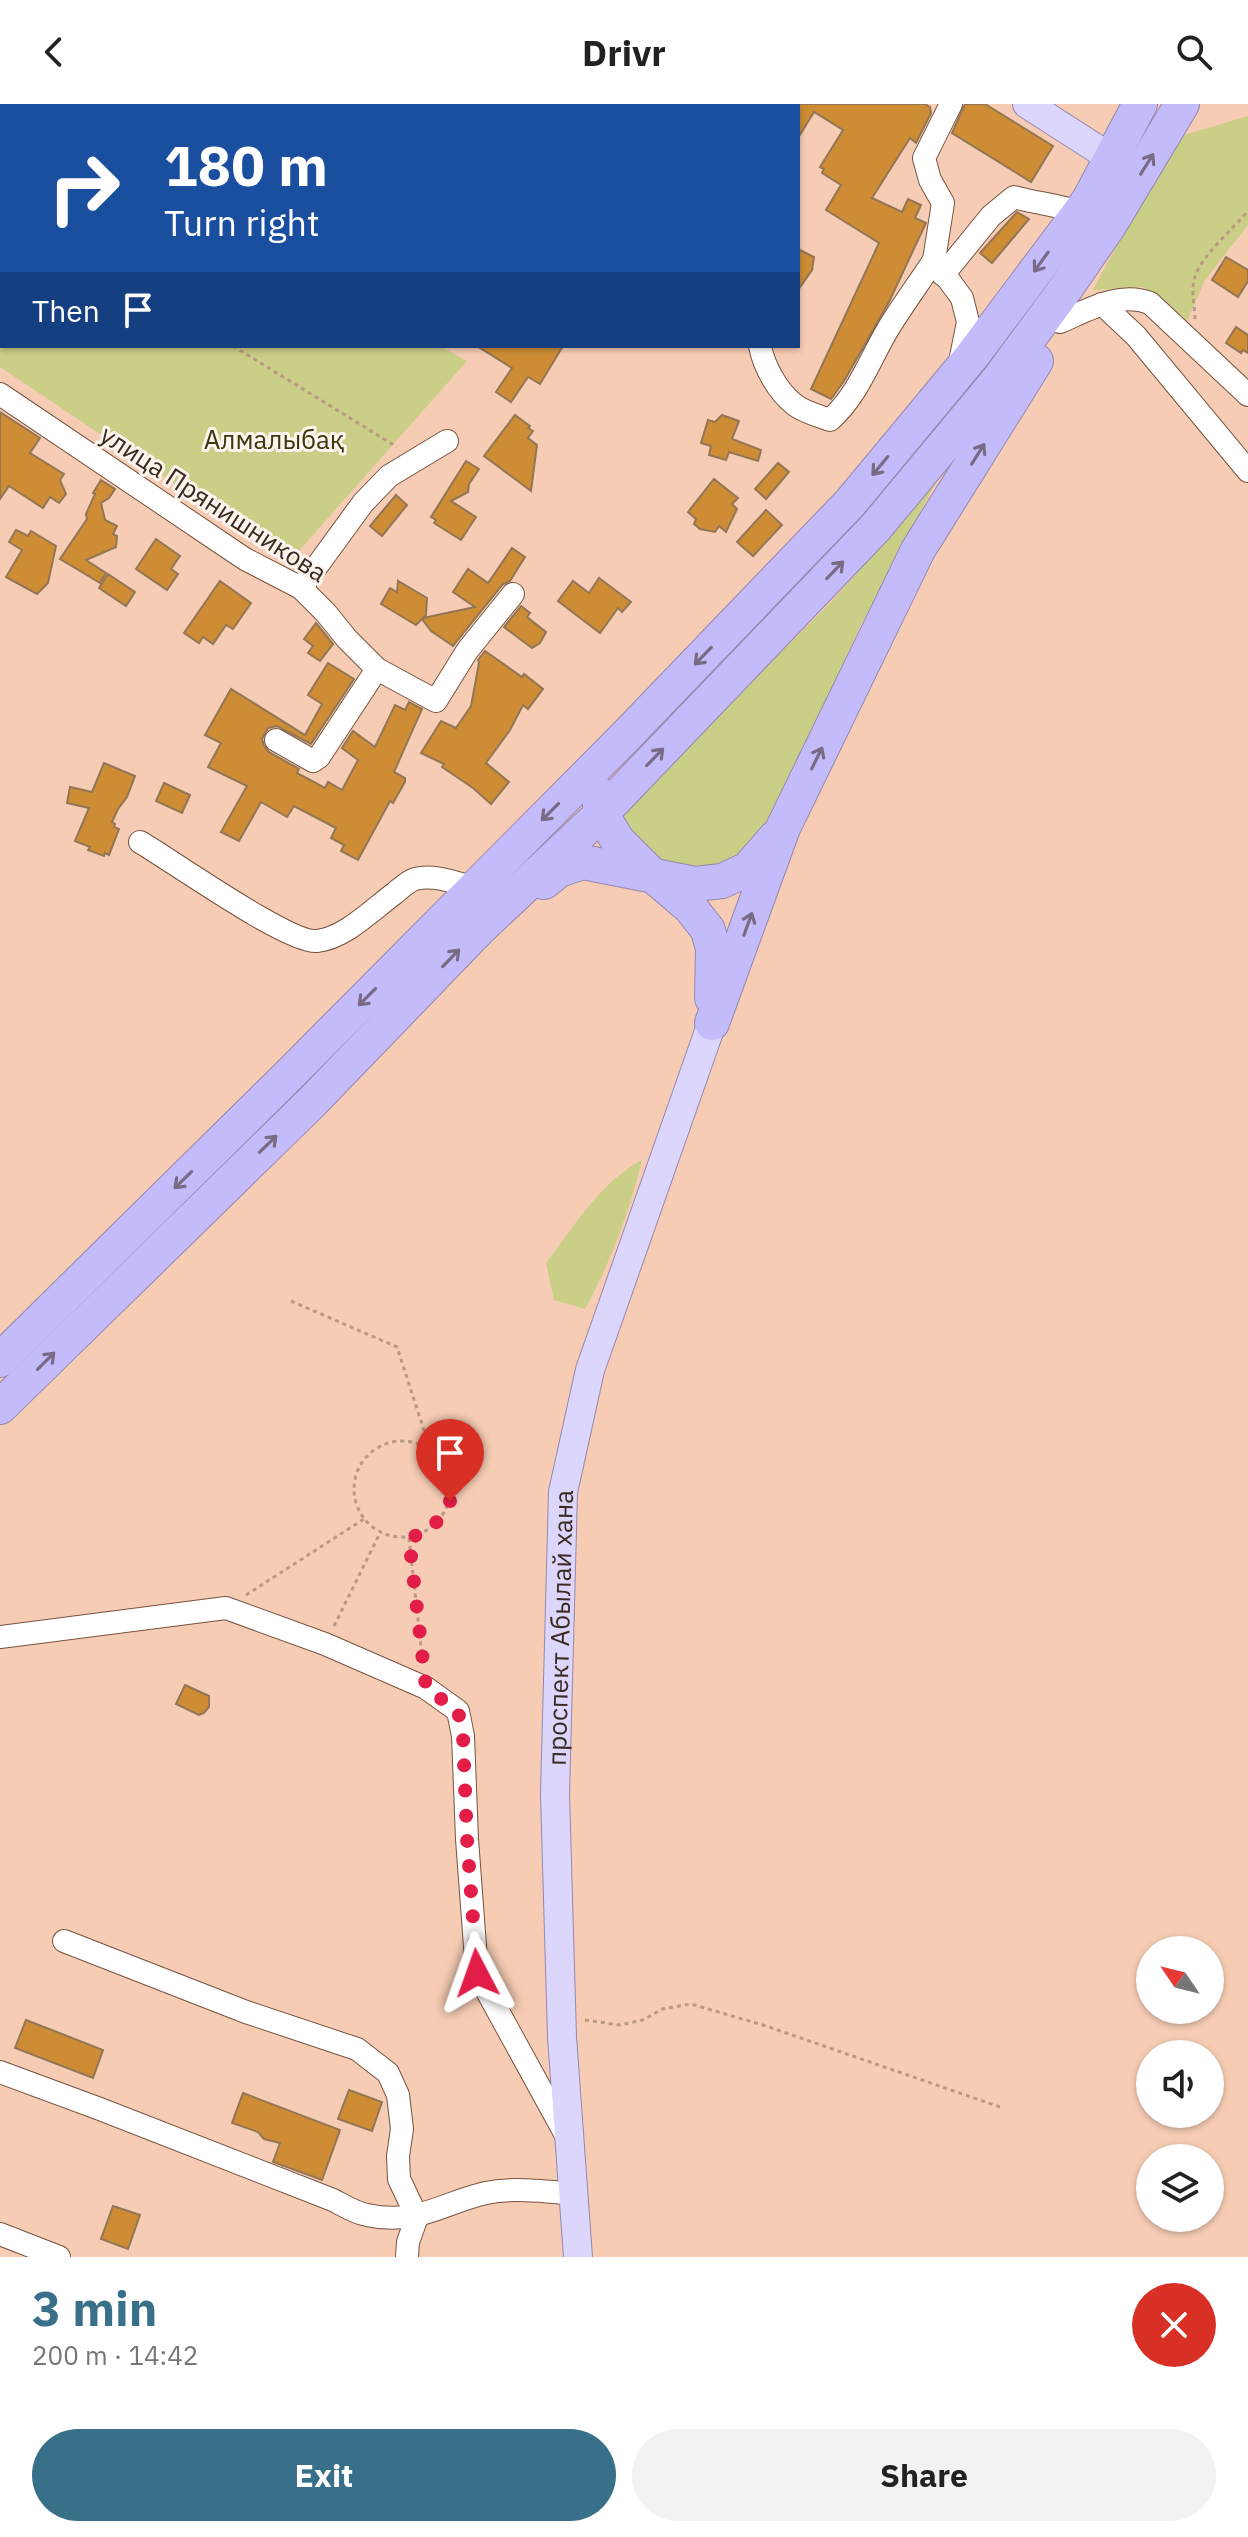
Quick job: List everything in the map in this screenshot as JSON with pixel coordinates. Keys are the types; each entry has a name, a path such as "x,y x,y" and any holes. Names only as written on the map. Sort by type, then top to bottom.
{"highway":[{"path":"712,1023 783,828 918,550 1060,322 1095,218 1089,200 1140,104"},
{"path":"0,1360 625,737 850,503 959,371 1095,218 1182,104"},
{"path":"0,1407 312,1102 479,929 601,814 876,527 999,379 1066,288 1095,218"},
{"path":"625,737 608,764 598,789 601,814 618,841 690,907 708,930 713,949 712,1023"},
{"path":"479,929 494,923 559,870 583,862 695,884 722,881 748,869 783,828"}],"main road":[{"path":"1027,104 1111,158"},
{"name":"проспект Абылай хана","path":"578,2257 561,2021 555,1794 563,1492 590,1370 712,1023"}],"street":[{"path":"951,104 924,158 930,180 943,203 939,268 962,298 968,322 959,371"},
{"path":"761,348 778,386 796,406 830,420 844,408 863,379 887,331 939,268 1014,197 1057,205 1095,218"},
{"path":"1060,322 1102,304 1135,297 1150,303 1248,395"},
{"path":"1102,304 1136,336 1248,471"},
{"name":"улица Прянишникова","path":"0,394 245,559 301,588 377,669 436,701 467,651 513,594"},
{"path":"301,588 363,503 389,476 447,441"},
{"path":"276,740 313,761 319,757 377,669"},
{"path":"140,842 291,935 314,942 338,935 413,879 443,879 475,888"},
{"path":"0,1637 226,1608 325,1644 426,1688 458,1711 463,1736 477,1973 570,2142"},
{"path":"64,1941 246,2012 357,2049 388,2073 398,2095 402,2129 399,2179 417,2217 408,2242 407,2257"},
{"path":"0,2072 333,2200 364,2215 417,2217 486,2193 513,2190 572,2193"},
{"path":"0,2234 59,2257"}],"path":[{"path":"1194,344 1194,276 1248,211"},
{"path":"236,348 416,459"},
{"path":"291,1301 397,1347 430,1449"},
{"path":"403,1440 430,1449 441,1459 448,1472 450,1501 435,1525 409,1538 394,1538 380,1533 364,1519 354,1500 354,1485 364,1458 375,1449 403,1440"},
{"path":"226,1608 364,1519"},
{"path":"325,1644 380,1533"},
{"path":"409,1538 426,1688"},
{"path":"561,2021 591,2019 620,2025 643,2020 662,2009 691,2004 766,2026 1000,2107"}],"green space":[{"path":"1248,116 1248,225 1205,280 1187,321 1144,287 1093,290 1174,138"},
{"name":"Алмалыбақ","path":"0,348 444,348 467,361 290,561 0,367"},
{"path":"944,467 860,627 766,829 732,860 709,869 676,867 658,861 639,845 620,814 831,602 894,531"},
{"path":"642,1160 618,1236 585,1309 554,1300 546,1263 600,1193"}],"building":[{"path":"800,104 925,104 930,107 931,113 916,143 910,138 872,198 902,212 908,199 921,205 915,218 926,223 889,302 831,399 811,389 879,243 826,210 841,185 822,173 824,169 820,167 843,130 814,112 800,135"},
{"path":"965,104 985,104 1053,146 1031,182 952,133"},
{"path":"1017,212 1029,219 992,263 980,253"},
{"path":"800,250 814,257 812,270 800,287"},
{"path":"1226,257 1248,270 1248,281 1238,297 1212,280"},
{"path":"1236,327 1248,335 1248,353 1243,350 1241,353 1226,343"},
{"path":"480,348 562,348 540,384 528,377 511,402 496,392 512,368"},
{"path":"0,412 40,438 30,453 64,474 60,480 66,494 59,503 50,497 43,508 9,486 0,499"},
{"path":"515,415 530,426 528,428 533,431 528,438 537,445 531,491 484,456"},
{"path":"722,415 739,421 732,439 761,450 758,461 729,452 726,460 709,455 711,446 701,443 708,420 715,422"},
{"path":"466,461 479,469 469,484 468,492 451,501 476,517 461,540 434,523 436,520 431,517"},
{"path":"778,463 789,472 766,499 755,489"},
{"path":"714,479 738,498 732,504 737,509 726,532 719,526 715,532 700,529 694,524 696,519 688,512"},
{"path":"101,480 115,489 101,503 105,520 117,526 113,534 117,536 116,547 86,560 106,573 100,583 60,559 87,519 93,493"},
{"path":"396,495 407,505 382,536 370,526"},
{"path":"766,510 782,525 753,556 737,542"},
{"path":"16,530 28,536 31,531 56,546 48,583 37,594 6,577 22,550 9,542"},
{"path":"156,539 180,556 171,569 178,574 167,590 136,569"},
{"path":"512,548 525,557 510,581 502,585 453,646 431,631 422,619 416,625 381,604 390,588 397,592 398,581 427,598 423,618 475,607 453,592 468,569 488,583"},
{"path":"108,574 135,592 126,606 99,588"},
{"path":"599,578 631,602 622,612 618,608 600,633 558,601 573,581 589,593"},
{"path":"220,581 251,603 233,629 226,625 213,644 203,637 199,643 184,633"},
{"path":"521,606 530,613 527,617 546,632 540,643 532,648 504,627"},
{"path":"316,623 333,644 320,661 308,653 313,646 304,639"},
{"path":"485,651 543,689 528,709 523,705 510,730 486,763 509,782 491,804 442,767 444,764 421,753 441,721 456,728 471,706 478,660"},
{"path":"328,663 354,679 311,744 277,726 268,728 262,739 269,752 299,769 297,773 325,788 328,782 342,790 358,760 342,748 353,731 375,747 395,705 405,710 409,702 422,709 394,772 405,778 405,782 393,803 390,801 358,860 341,851 344,845 331,838 336,828 294,806 287,817 261,802 239,841 221,832 247,786 208,767 221,743 205,735 231,689 305,735 322,704 308,695"},
{"path":"104,763 135,776 112,822 119,829 109,855 105,853 104,856 75,841 89,808 67,803 70,787 92,792"},
{"path":"164,783 190,795 182,813 156,801"},
{"path":"185,1685 209,1696 209,1707 204,1713 199,1715 176,1704"},
{"path":"26,2020 103,2050 93,2078 15,2048"},
{"path":"349,2090 382,2102 372,2131 338,2119"},
{"path":"243,2093 340,2130 322,2180 273,2162 280,2143 264,2139 258,2132 232,2123"},
{"path":"113,2206 140,2215 128,2249 101,2239"}],"route":[{"path":"450,1501 435,1525 409,1538 426,1688 458,1711 463,1736 477,1973"}]}
